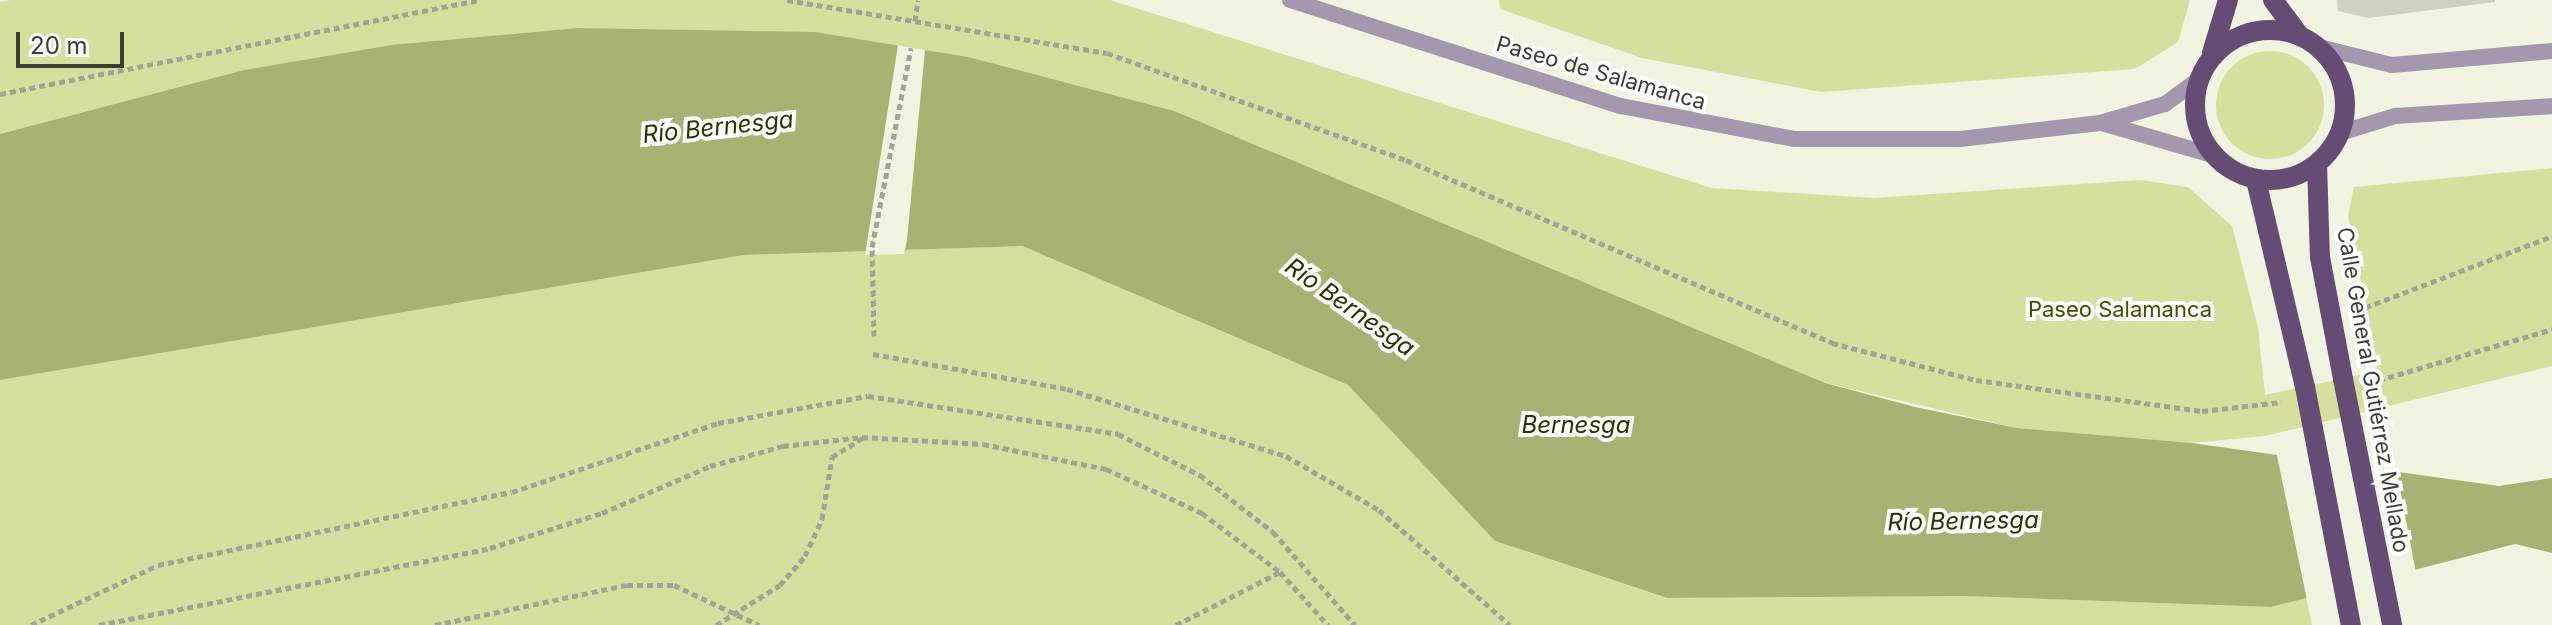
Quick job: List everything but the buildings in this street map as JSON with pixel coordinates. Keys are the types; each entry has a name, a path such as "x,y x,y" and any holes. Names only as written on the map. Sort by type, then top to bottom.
{"main road":[{"path":"2228,0 2210,58 2197,81 2199,132 2212,155 2256,180 2282,180 2317,164 2340,133 2343,87 2319,47 2299,35 2273,0"},
{"path":"2210,58 2252,31 2299,35"},
{"name":"Calle General Gutiérrez Mellado","path":"2317,164 2320,257 2351,382 2392,625"},
{"path":"2256,180 2305,387 2351,625"}],"street":[{"name":"Paseo de Salamanca","path":"1290,0 1710,128 1878,143 2100,123 2165,104 2197,81"},
{"path":"2319,47 2392,65 2552,51"},
{"path":"2340,133 2395,116 2552,106"},
{"name":"Paseo de Salamanca","path":"2100,123 2212,155"}],"path":[{"path":"0,94 479,0"},
{"path":"787,0 1107,53 1406,160 1832,343 1976,380 2202,411 2288,401"},
{"path":"915,21 918,0"},
{"path":"874,336 872,247 911,48"},
{"path":"2355,311 2552,236"},
{"path":"2351,382 2552,329"},
{"path":"873,354 1067,389 1286,456 1379,510 1510,625"},
{"path":"31,625 158,565 512,492 718,423 868,396 1118,434 1200,475 1273,532 1355,625"},
{"path":"716,625 736,615 805,556 822,519 832,457 862,437"},
{"path":"99,625 490,548 602,513 710,466 783,446 862,437 983,444 1106,469 1202,513 1280,572 1328,625"},
{"path":"1176,625 1280,572"},
{"path":"435,625 627,585 674,585 759,625"}],"green space":[{"name":"Paseo Salamanca","path":"1110,0 1712,188 1873,198 2140,180 2188,187 2232,226 2258,327 2265,395 2378,371 2348,216 2354,187 2552,168 2552,366 2265,436 2192,443 2017,428 391,45 244,70 0,134 0,2"},
{"path":"1499,0 2190,0 2178,42 2135,69 1821,92 1642,58 1500,9"},
{"path":"2270,51 2291,55 2308,67 2320,84 2324,105 2320,126 2308,143 2291,155 2270,159 2249,155 2232,143 2220,126 2216,105 2220,84 2232,67 2249,55"},
{"path":"1022,246 1348,385 1495,541 1666,598 1963,596 2271,607 2306,596 2312,625 0,625 0,380 744,255"}],"water":[{"name":"Bernesga","path":"579,28 815,32 968,57 1174,111 1825,383 1915,407 2017,428 2192,443 2499,486 2552,478 2552,553 2515,544 2271,607 1963,596 1667,598 1495,541 1348,385 1022,246 744,255 0,380 0,134 244,70 391,45"}],"pier":[{"path":"898,45 925,50 907,240 904,254 865,255"},
{"path":"2276,451 2396,468 2416,573 2307,600"}],"water label":[{"name":"Río Bernesga","path":"718,127"},
{"name":"Río Bernesga","path":"1350,307"},
{"name":"Río Bernesga","path":"1963,521"}]}
